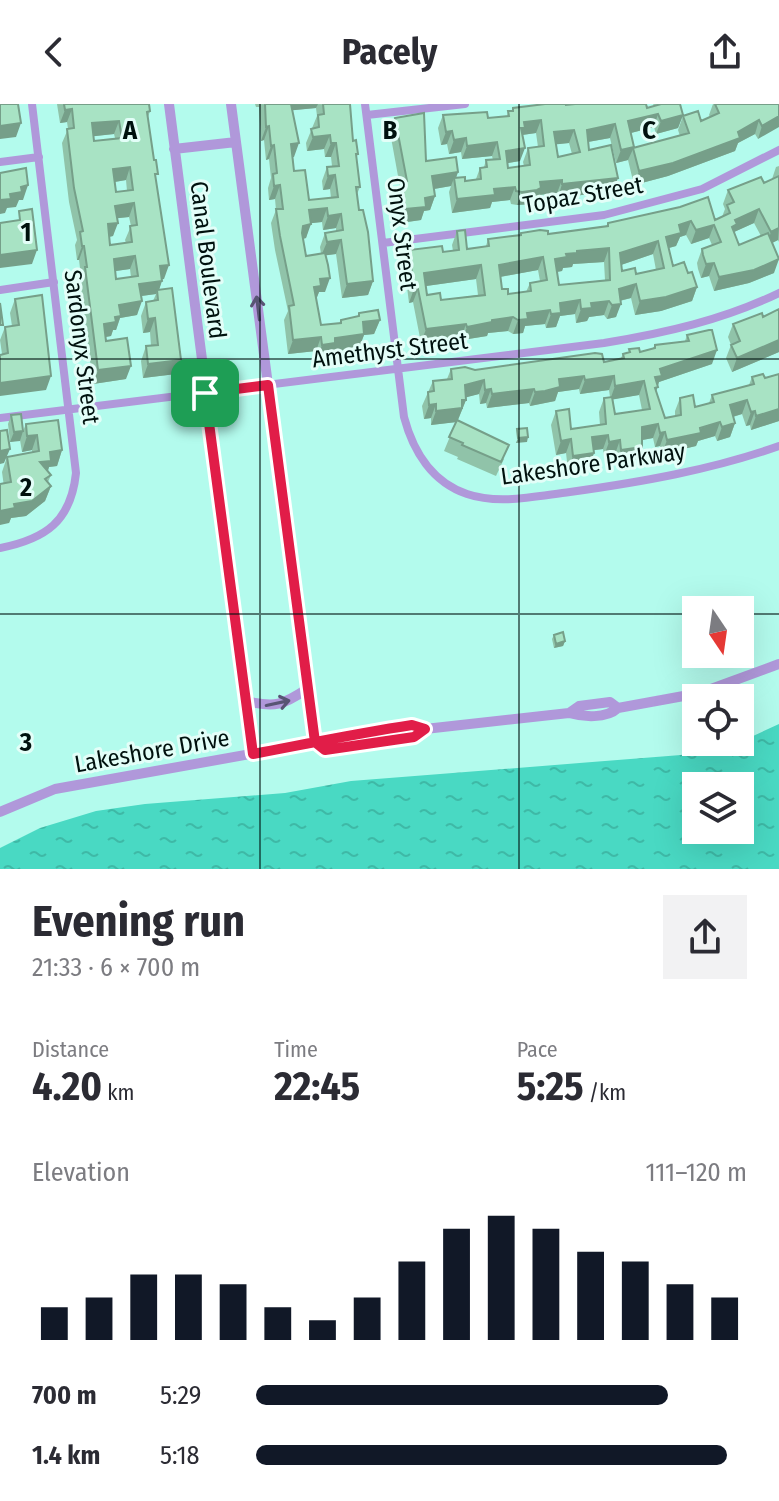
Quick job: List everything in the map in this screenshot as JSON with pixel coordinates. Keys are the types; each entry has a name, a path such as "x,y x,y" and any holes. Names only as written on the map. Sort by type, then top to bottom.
{"street":[{"name":"Sardonyx Street","path":"0,548 41,535 63,516 75,487 75,456 32,104"},
{"name":"Canal Boulevard","path":"169,104 253,754"},
{"name":"Canal Boulevard","path":"231,104 315,742"},
{"name":"Onyx Street","path":"365,104 399,369"},
{"path":"367,115 465,104"},
{"path":"174,149 236,142"},
{"name":"Topaz Street","path":"383,243 604,215 702,189 779,150"},
{"path":"0,162 39,157"},
{"path":"0,290 54,282"},
{"name":"Amethyst Street","path":"0,418 604,343 650,335 731,314 779,293"},
{"name":"Lakeshore Parkway","path":"399,369 404,417 419,455 441,480 468,495 485,499 533,497 637,482 707,467 779,446"},
{"name":"Lakeshore Drive","path":"0,812 55,789 412,725 425,729 569,713 579,706 610,702 618,708 700,693 779,664"},
{"path":"246,701 267,706 285,704 307,689"}],"water":[{"path":"779,724 779,869 0,869 0,848 40,828 96,811 285,793 351,781 681,755 754,756 754,736"}],"building":[{"path":"0,104 18,104 21,123 0,126"},
{"path":"64,104 149,104 150,111 147,112 169,265 160,266 162,281 139,284 142,301 119,305 121,316 115,317 116,322 104,324 106,341 127,338 131,366 98,370 87,267 80,232 83,231 67,129 74,128 72,109 65,110","holes":["119,121 122,138 94,141 92,123","130,167 133,190 116,192 113,169","134,203 137,225 130,226 132,242 110,245 108,224 118,223 115,206","135,256 138,276 116,279 114,259"]},
{"path":"265,104 291,104 299,143 291,144 294,171 305,170 309,200 338,197 335,175 328,176 327,167 339,166 336,143 331,143 330,135 313,137 311,129 319,127 318,115 324,114 323,104 350,104 353,141 356,140 358,154 360,187 356,187 359,210 363,210 368,232 373,281 347,284 341,240 327,242 325,233 343,230 341,214 328,216 327,208 309,210 311,224 303,226 302,233 306,256 325,253 328,265 330,278 320,279 321,286 314,287 321,325 341,323 341,320 359,316 359,313 378,310 380,320 363,322 364,334 335,338 335,343 322,345 321,337 293,340 289,306 294,305 276,209 283,209 280,185 274,186 273,174 277,173 274,145 271,146 269,126 266,127"},
{"path":"545,104 646,104 647,108 680,104 683,115 661,121 658,114 628,121 634,147 621,150 615,124 587,130 589,150 611,145 618,178 562,184 562,180 540,182 541,188 537,190 522,192 516,191 515,187 494,189 495,195 457,199 454,178 465,177 465,181 481,179 480,168 487,167 486,160 500,159 497,142 467,146 466,138 454,140 452,131 446,132 443,115 487,112 488,118 509,116 508,111 513,111 513,108","holes":["541,120 544,146 528,148 530,165 508,168 506,151 525,148 521,128 525,128 524,122","574,130 580,152 558,157 554,132"]},
{"path":"715,104 779,104 779,116 762,126 759,120 738,132 740,138 673,163 639,171 633,148 689,133 683,116 698,111 701,121 719,113"},
{"path":"424,113 426,161 456,157 458,172 432,176 435,196 425,198 426,207 405,209 402,181 407,181 395,118"},
{"path":"26,168 28,185 21,187 22,192 10,194 11,199 0,200 0,173"},
{"path":"779,176 779,228 771,232 759,209 735,220 737,224 732,227 739,245 768,233 779,259 754,270 719,277 714,263 706,264 702,249 721,242 714,225 696,230 691,221 679,225 681,233 666,237 673,266 684,262 688,273 692,272 697,287 640,301 636,284 619,289 621,304 612,305 609,301 591,303 592,308 581,309 580,300 560,303 561,313 551,314 550,310 527,313 528,319 513,317 467,327 466,324 426,329 418,289 414,289 409,250 442,246 443,252 459,250 457,231 465,230 467,249 489,246 488,239 521,233 540,230 548,231 548,234 608,226 608,223 680,207 708,197 715,220 730,213 727,205 734,202 728,190 761,177 764,183","holes":["658,241 664,268 636,274 635,268 622,271 620,253","609,248 610,280 559,285 555,259 577,251","543,257 547,280 530,283 531,291 508,294 508,289 502,289 499,265","481,265 485,295 441,300 440,293 427,295 424,273"]},
{"path":"32,209 37,250 0,255 0,223 20,220 19,211"},
{"path":"172,288 181,360 148,364 146,346 158,345 155,318 148,319 146,302 158,300 157,290"},
{"path":"42,295 51,376 0,383 0,355 8,353 5,327 19,325 15,299"},
{"path":"779,309 779,340 737,358 731,345 740,341 733,324 762,313 763,317"},
{"path":"712,330 717,350 660,369 662,376 655,377 658,387 655,388 665,418 681,415 680,398 693,395 695,407 714,402 712,395 754,384 752,377 763,374 765,378 779,374 779,409 756,416 747,400 730,405 735,423 722,427 720,422 700,428 701,433 667,440 665,432 660,433 658,424 642,427 642,447 621,450 620,440 609,442 608,435 592,437 594,453 573,456 571,439 561,441 556,411 569,409 571,429 606,424 604,398 612,397 615,414 650,409 644,381 615,386 614,376 585,380 584,376 559,379 560,387 545,391 535,392 534,389 492,394 491,389 485,390 484,380 465,385 466,400 462,400 462,408 436,411 436,404 429,405 428,392 434,391 433,381 452,379 451,369 465,367 475,370 595,353 602,354 604,362 624,358 623,354 630,352 629,349 639,348 640,352 655,348 655,345 689,341 687,335"},
{"path":"21,414 23,431 14,432 11,415"},
{"path":"58,420 62,450 50,452 51,461 40,462 51,475 45,479 51,486 32,501 14,504 15,508 0,511 0,484 11,482 7,457 39,451 37,435 27,436 26,424"},
{"path":"457,420 509,445 501,462 449,437"},
{"path":"527,428 528,437 518,438 517,429"},
{"path":"7,430 10,449 0,451 0,431"},
{"path":"563,632 565,641 556,644 554,635"}],"route":[{"path":"205,393 253,754 315,742 328,738 412,725 425,729 414,737 325,750 315,742 268,385 205,393"}]}
